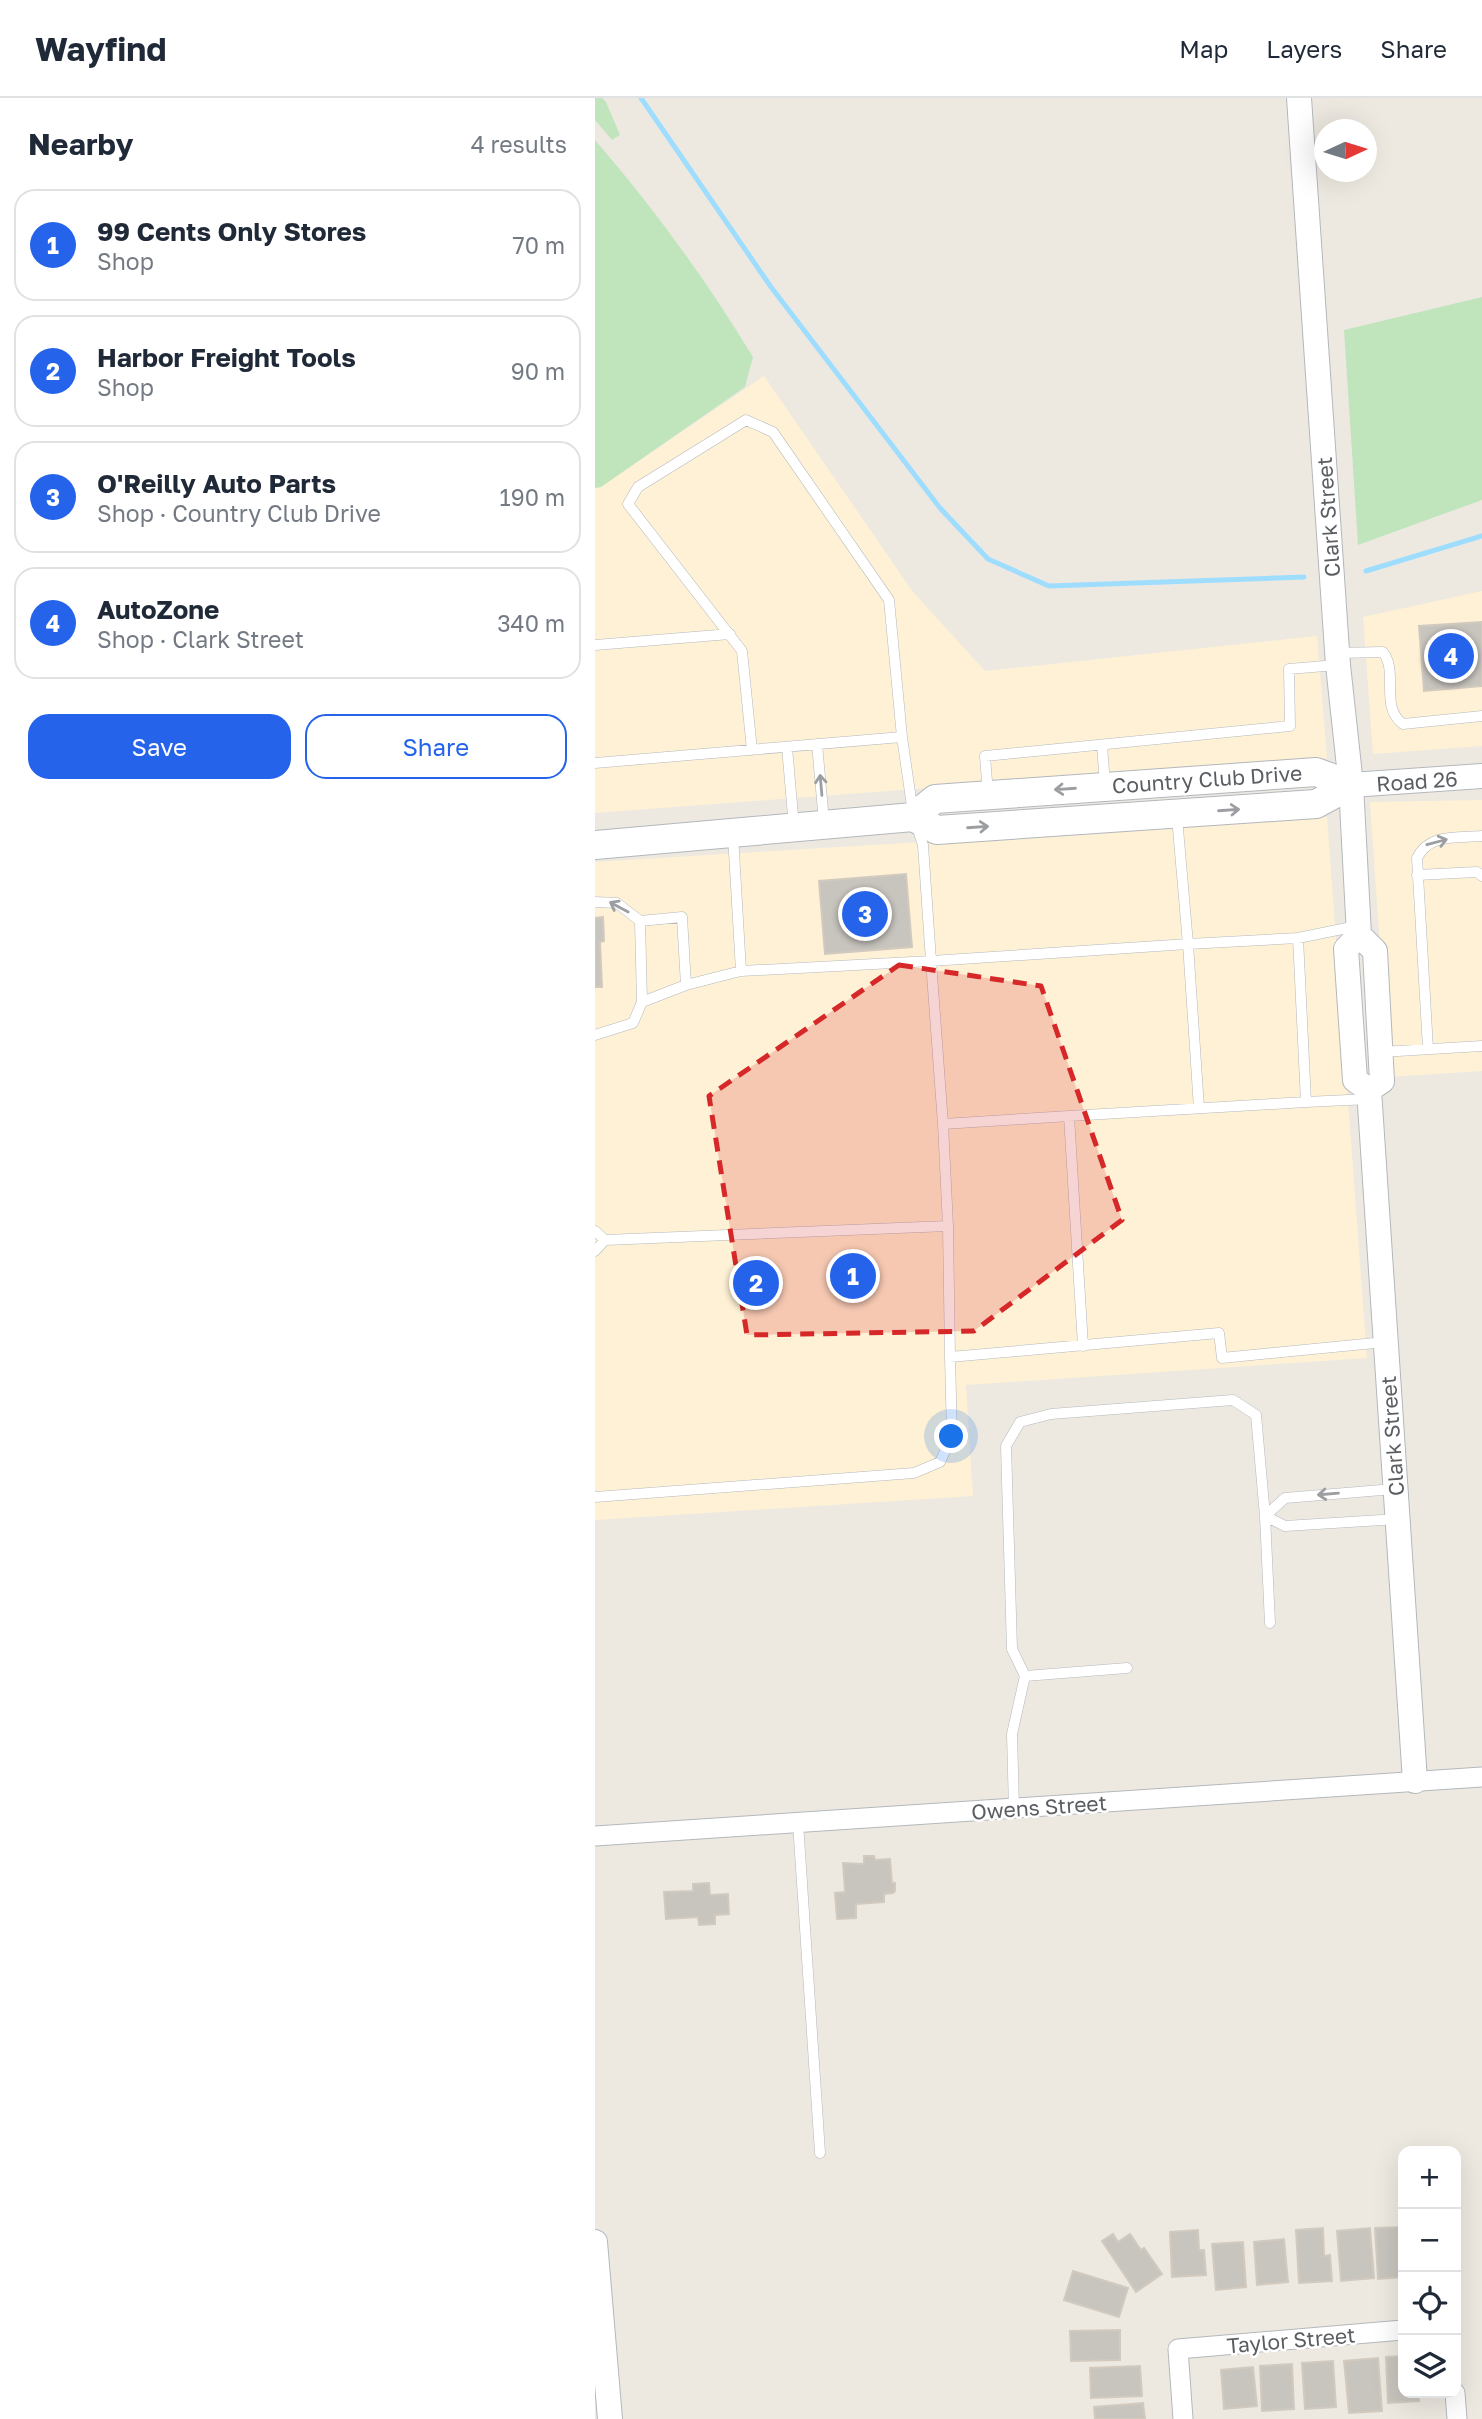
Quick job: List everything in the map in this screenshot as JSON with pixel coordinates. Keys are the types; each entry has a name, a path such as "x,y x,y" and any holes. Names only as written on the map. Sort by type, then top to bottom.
{"main road":[{"name":"Country Club Drive","path":"595,845 913,817 935,799 1316,772 1351,785"},
{"name":"Country Club Drive","path":"913,817 937,830 1316,804 1351,785"}],"street":[{"name":"Clark Street","path":"1299,98 1337,659 1351,785 1358,930 1374,951 1382,1080 1369,1095"},
{"name":"Road 26","path":"1351,785 1482,776"},
{"name":"Clark Street","path":"1358,930 1346,949 1347,967 1355,1080 1369,1095 1415,1781"},
{"path":"1347,967 1355,970 1361,979 1368,1050 1373,1053 1380,1052"},
{"name":"Owens Street","path":"595,1836 1482,1777"},
{"path":"595,2242 610,2419"},
{"name":"Taylor Street","path":"1183,2419 1178,2349 1398,2330"},
{"path":"1455,2398 1457,2419"}],"lane":[{"path":"595,1497 913,1473 940,1462 951,1436 943,1124 923,845 913,817 888,600 773,432 747,420 638,487 628,504 742,651 752,750"},
{"path":"595,645 730,634"},
{"path":"989,795 985,756 1290,726 1289,669 1337,659 1383,652 1389,660 1390,705 1396,719 1403,724 1482,716"},
{"path":"595,763 902,737"},
{"path":"817,744 824,826"},
{"path":"1102,746 1105,786"},
{"path":"787,747 795,828"},
{"path":"1177,813 1199,1108"},
{"path":"733,834 741,971"},
{"path":"1428,1049 1417,858 1422,847 1433,840 1482,836"},
{"path":"1417,875 1477,872 1482,876"},
{"path":"595,902 617,903 640,921 682,917 686,985"},
{"path":"595,1035 633,1023 642,1002 640,921"},
{"path":"642,1002 686,985 741,971 1298,939 1358,930"},
{"path":"1298,939 1306,1102"},
{"path":"1380,1052 1482,1046"},
{"path":"943,1124 1306,1102 1369,1095"},
{"path":"1069,1116 1083,1346"},
{"path":"595,1231 605,1240 947,1226"},
{"path":"595,1251 605,1240"},
{"path":"950,1357 1219,1333 1222,1358 1385,1342"},
{"path":"1014,1809 1012,1734 1025,1676 1013,1648 1006,1446 1020,1422 1051,1414 1233,1400 1256,1415 1265,1516 1270,1623"},
{"path":"1265,1516 1285,1498 1396,1489"},
{"path":"1265,1516 1285,1526 1398,1519"},
{"path":"1025,1676 1127,1668"},
{"path":"798,1823 820,2153"}],"highlighted area":[{"path":"899,965 1041,986 1122,1220 974,1331 747,1335 709,1096"}],"shaded area":[{"path":"764,376 913,592 985,671 1317,636 1327,758 595,813 595,488 601,487"},
{"path":"1482,591 1482,746 1373,754 1363,617"},
{"path":"1482,800 1482,1071 1389,1077 1370,802"},
{"path":"1327,817 1367,1358 966,1385 973,1496 595,1520 595,862"}],"green space":[{"path":"595,98 602,98 606,102 620,135 612,140 595,120"},
{"path":"595,140 679,245 753,357 745,387 601,487 595,488"},
{"path":"1482,297 1482,500 1358,545 1344,330"}],"building":[{"path":"1482,622 1482,686 1424,691 1419,626"},
{"path":"906,874 912,947 825,954 819,881"},
{"path":"603,917 604,941 600,942 602,987 595,987 595,918"},
{"path":"864,1856 874,1856 875,1860 890,1859 895,1891 884,1894 884,1902 856,1904 856,1918 837,1919 835,1893 845,1892 843,1863 864,1864"},
{"path":"709,1883 710,1895 728,1894 729,1914 715,1915 715,1924 699,1925 698,1917 666,1919 664,1892 693,1891 693,1884"},
{"path":"1398,2227 1398,2277 1378,2279 1375,2228"},
{"path":"1323,2228 1324,2256 1330,2255 1332,2281 1299,2283 1296,2230"},
{"path":"1370,2228 1374,2278 1341,2281 1337,2231"},
{"path":"1198,2230 1199,2250 1204,2250 1206,2275 1172,2277 1170,2232"},
{"path":"1113,2234 1118,2242 1130,2234 1141,2250 1144,2248 1162,2274 1136,2292 1102,2241"},
{"path":"1284,2239 1288,2282 1257,2285 1254,2242"},
{"path":"1243,2242 1246,2287 1216,2290 1212,2244"},
{"path":"1073,2271 1128,2288 1119,2317 1064,2300"},
{"path":"1120,2330 1120,2360 1071,2361 1070,2331"},
{"path":"1398,2356 1398,2398 1419,2398 1419,2401 1388,2403 1386,2357"},
{"path":"1378,2358 1382,2411 1349,2413 1344,2361"},
{"path":"1333,2361 1336,2407 1305,2409 1302,2363"},
{"path":"1292,2364 1294,2409 1262,2411 1260,2366"},
{"path":"1140,2366 1142,2396 1091,2398 1090,2368"},
{"path":"1253,2367 1257,2406 1224,2409 1221,2370"},
{"path":"1143,2403 1145,2419 1095,2419 1094,2407"}],"waterway":[{"path":"641,98 771,287 940,508 988,559 1049,586 1304,577"},
{"path":"1366,571 1482,536"}],"place":[{"name":"AutoZone","path":"1451,656"},
{"name":"O'Reilly Auto Parts","path":"865,914"},
{"name":"99 Cents Only Stores","path":"853,1276"},
{"name":"Harbor Freight Tools","path":"756,1283"}]}
